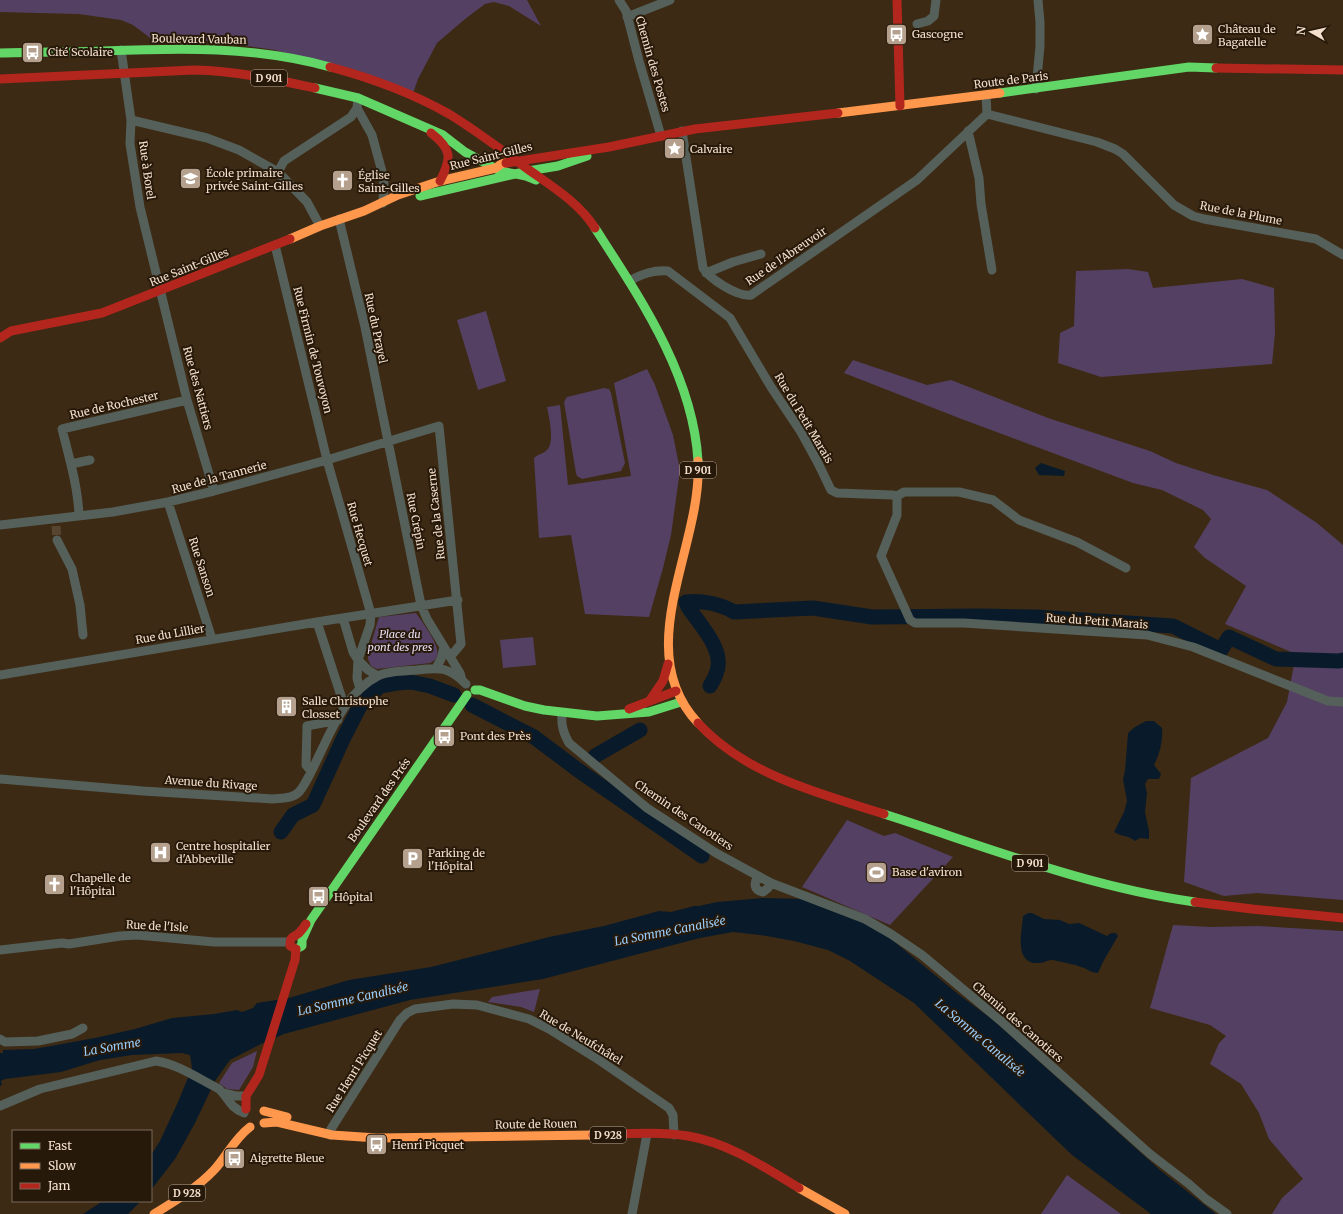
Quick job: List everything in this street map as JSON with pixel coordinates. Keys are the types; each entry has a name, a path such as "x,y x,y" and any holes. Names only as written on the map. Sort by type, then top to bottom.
{"main road":[{"path":"897,0 900,106"},
{"name":"Boulevard Vauban","path":"0,53 205,48 278,55 332,67 382,84 416,98 450,115 491,142 528,171 548,183 583,211 609,251"},
{"name":"Route de Paris","path":"682,131 1036,89 1189,67 1343,70"},
{"name":"D 901","path":"0,79 178,70 223,71 290,82 358,98 443,135 452,140 466,152 504,173 519,174 534,179 578,216 609,251 629,280 683,386 695,427 698,455 698,476 693,514 669,622 666,645 668,664 681,702 694,720 714,741 732,754 759,769 826,795 1058,872 1105,885 1178,900 1228,907 1343,918"},
{"path":"416,123 440,140 449,154 449,164 440,181"},
{"name":"Rue Saint-Gilles","path":"0,338 11,331 102,313 275,246 320,226 383,203 398,195 440,181 496,168 502,164 534,157 609,148 682,131"},
{"path":"491,142 522,155 534,157"},
{"name":"Rue Saint-Gilles","path":"383,203 398,202 478,182 549,168 609,148"},
{"path":"548,183 549,168"},
{"path":"650,700 663,681 668,664"},
{"path":"475,690 473,685 464,683 463,689 464,693 467,695 472,694 475,690 480,690 525,706 562,713 597,716 618,713 649,712 681,702"},
{"path":"618,713 676,691"},
{"name":"Boulevard des Prés","path":"254,1102 256,1081 266,1056 295,960 295,942 467,695"},
{"name":"Boulevard des Prés","path":"246,1096 256,1081"},
{"path":"244,1113 250,1107 256,1106 264,1111 264,1123 258,1127 250,1127 245,1122 244,1113 244,1101 246,1096"},
{"name":"Route de Rouen","path":"264,1111 331,1132"},
{"name":"D 928","path":"232,1144 244,1113"},
{"name":"Route de Rouen","path":"264,1123 278,1122 351,1137 392,1138 647,1134 700,1138 729,1148 747,1157 845,1214"},
{"name":"D 928","path":"154,1214 182,1196 210,1174 241,1133 250,1127"}],"street":[{"name":"Chemin des Postes","path":"619,0 628,17 661,136"},
{"path":"628,17 670,0"},
{"path":"917,24 928,22 934,16 936,0"},
{"path":"1036,89 1040,46 1038,0"},
{"name":"Rue à Borel","path":"121,50 131,120 130,144 140,207 160,291"},
{"path":"986,95 987,114"},
{"path":"278,172 284,161 351,117 357,108 358,98"},
{"path":"357,108 372,135 384,179 383,203"},
{"name":"Rue de l'Abreuvoir","path":"706,273 719,283 745,296 751,295 917,180 987,114"},
{"name":"Rue de la Plume","path":"987,114 1097,142 1115,149 1123,154 1174,205 1193,216 1316,239 1343,255"},
{"path":"131,120 207,138 228,146 278,172 307,202 320,226"},
{"path":"682,131 703,268 706,273 733,262 762,254"},
{"path":"968,131 979,178 981,204 992,270"},
{"name":"Rue du Prayel","path":"339,219 365,327 388,442"},
{"name":"Rue Firmin de Touvoyon","path":"275,246 327,460"},
{"name":"Rue du Petit Marais","path":"629,280 644,273 659,270 668,271 730,318 771,387 801,432 831,490 837,493 897,496 897,515 881,556 908,616 915,623 964,623 1147,635 1193,647 1328,702 1343,702"},
{"name":"Rue des Nattiers","path":"160,291 187,400 214,491"},
{"name":"Rue de Rochester","path":"79,516 71,464 62,429 187,400"},
{"name":"Rue de la Tannerie","path":"0,524 55,522 79,516 114,512 168,502 327,460 439,426"},
{"name":"Rue de la Caserne","path":"439,426 462,644 450,657"},
{"name":"Rue Crépin","path":"388,442 421,605 427,619 460,673 464,683"},
{"path":"71,464 90,460"},
{"name":"Rue Hecquet","path":"327,460 371,614"},
{"path":"897,496 904,492 958,492 993,500 1019,520 1077,542 1126,568"},
{"name":"Rue Sanson","path":"168,502 212,639"},
{"path":"57,540 72,569 80,606 83,635"},
{"name":"Rue du Lillier","path":"0,675 212,639 458,600"},
{"path":"360,689 357,678 358,660 370,625 371,614"},
{"path":"343,618 353,652 358,660 368,670 378,676 382,674 442,668 452,672 464,683"},
{"path":"317,622 344,705"},
{"path":"436,668 441,659 444,647"},
{"name":"Avenue du Rivage","path":"0,779 144,791 273,799 289,798 298,793 338,720 344,705 360,689 378,676"},
{"name":"Chemin des Canotiers","path":"562,713 561,726 569,743 647,808 716,853 771,883 865,919 891,934 922,955 1006,1026 1150,1154 1227,1214"},
{"path":"311,771 306,766 307,726 338,720"},
{"name":"Rue de l'Isle","path":"0,950 69,944 120,936 137,935 214,942 295,942"},
{"name":"Rue de Neufchâtel","path":"400,1020 406,1013 415,1009 453,1004 477,1005 529,1019 578,1046 669,1108 673,1115 674,1135"},
{"name":"Rue Henri Picquet","path":"331,1132 400,1020"},
{"path":"0,1039 5,1042 38,1041 72,1034 83,1028"},
{"path":"2,1105 40,1089 156,1061 164,1062 182,1069 221,1091 236,1096 246,1096"},
{"path":"221,1091 233,1107 244,1113"},
{"path":"632,1214 647,1134"}],"green space":[{"path":"0,0 527,0 541,26 509,6 494,2 485,4 437,43 418,79 413,93 275,50 211,41 161,43 153,40 133,25 121,20 79,14 0,12"},
{"path":"1128,269 1148,272 1153,288 1242,279 1274,288 1275,333 1272,364 1101,377 1058,363 1060,333 1074,326 1076,271"},
{"path":"486,311 506,381 478,390 457,320"},
{"path":"853,360 927,385 951,380 1048,418 1150,451 1176,463 1267,490 1317,523 1343,545 1343,900 1257,893 1224,896 1184,882 1191,778 1268,738 1287,702 1296,654 1225,624 1246,586 1205,558 1194,547 1211,519 1203,510 1162,490 1133,483 844,373"},
{"path":"647,369 655,385 673,435 680,470 671,535 663,568 649,617 585,614 571,535 539,538 534,458 547,450 551,441 551,429 547,407 560,405 568,485 631,476 614,383"},
{"path":"604,388 609,389 611,393 625,463 621,471 582,479 577,476 576,473 564,402 567,397"},
{"name":"Place du pont des pres","path":"416,613 434,640 437,652 435,659 430,663 377,669 371,666 368,659 368,654 379,617"},
{"path":"533,637 536,665 503,668 500,640"},
{"name":"Base d'aviron","path":"847,820 884,836 895,833 953,857 890,925 802,887"},
{"path":"1173,925 1210,927 1258,926 1343,931 1343,1214 1272,1214 1282,1198 1303,1179 1269,1139 1259,1113 1241,1084 1210,1064 1219,1043 1226,1036 1210,1025 1150,1008"},
{"path":"540,989 534,1012 521,1007 488,1002 492,997"},
{"path":"257,1051 253,1067 239,1090 227,1089 219,1083 232,1063"},
{"path":"1067,1175 1121,1214 1041,1214"}],"water":[{"path":"1041,463 1065,471 1064,476 1039,475 1035,468"},
{"path":"1146,721 1154,721 1162,728 1161,747 1154,765 1161,774 1159,779 1148,779 1145,784 1147,793 1145,812 1149,839 1140,838 1135,841 1114,832 1124,812 1127,801 1123,779 1128,733"},
{"path":"763,898 806,899 873,927 885,934 958,994 993,1020 1160,1170 1216,1214 1151,1214 1072,1155 914,1003 850,961 828,950 794,941 733,932 700,938 543,979 410,1000 284,1034 261,1044 230,1060 215,1081 195,1123 175,1159 152,1189 152,1153 160,1141 192,1068 190,1055 182,1053 132,1055 100,1060 61,1072 5,1079 1,1081 2,1085 0,1086 0,1053 3,1053 3,1050 34,1049 95,1038 135,1029 172,1018 237,1010 242,1012 253,1008 257,1003 289,998 349,980 431,967 549,937 604,926 659,911 671,912 717,902"},
{"path":"1028,913 1032,913 1044,919 1060,920 1069,924 1079,923 1107,936 1111,933 1116,933 1118,936 1098,973 1054,960 1040,963 1031,962 1026,959 1022,953 1021,946 1023,916"},
{"path":"101,1202 140,1202 128,1214 83,1214"}],"waterway":[{"path":"710,686 716,674 718,656 711,639 686,602 711,603 734,612 813,608 872,617 1036,617 1173,626 1221,650 1229,637 1276,659 1343,660"},
{"path":"281,832 293,815 313,805 360,706 380,686 411,682 430,686 454,695"},
{"path":"472,705 534,737 578,770 702,856"},
{"path":"595,756 640,730"}],"tunnel":[{"path":"56,526 57,540"}],"traffic: fast":[{"path":"0,53 161,49 217,50 273,55 330,67"},
{"path":"1000,93 1189,67 1216,68"},
{"path":"315,88 358,98 443,135 465,152 500,171 526,176 536,180"},
{"path":"420,196 528,171 558,166 587,156"},
{"path":"595,228 662,338 686,398 694,429 698,461"},
{"path":"475,690 480,690 525,706 544,710 597,716 649,712 681,702"},
{"path":"296,949 302,946 302,940 311,920 467,695"},
{"path":"884,814 1038,865 1076,876 1115,887 1195,902"}],"traffic: slow":[{"path":"838,113 1000,93"},
{"path":"290,239 320,226 364,211 398,195 440,181 496,168 501,164 506,163"},
{"path":"698,461 697,494 674,596 669,630 670,663 678,694 698,723"},
{"path":"264,1111 287,1117"},
{"path":"264,1123 277,1122 332,1135 377,1138 593,1135"},
{"path":"154,1214 186,1194 207,1177 219,1165 239,1137 250,1127"},
{"path":"799,1188 845,1214"}],"traffic: jam":[{"path":"897,0 900,106"},
{"path":"330,67 391,87 421,99 449,114 480,134 565,196 589,219 595,228"},
{"path":"1216,68 1343,70"},
{"path":"0,79 194,70 240,74 315,88"},
{"path":"506,163 609,147 695,129 838,113"},
{"path":"431,133 443,144 448,154 447,166 440,181"},
{"path":"0,338 11,331 102,313 290,239"},
{"path":"650,700 663,681 668,664"},
{"path":"629,709 676,691"},
{"path":"698,723 717,741 738,756 761,769 809,790 884,814"},
{"path":"1195,902 1343,918"},
{"path":"296,949 290,946 292,937 299,933 306,924"},
{"path":"246,1109 246,1096 259,1075 295,960 296,949"},
{"path":"593,1135 641,1133 677,1134 703,1139 746,1157 799,1188"}],"place":[{"name":"Gascogne","path":"897,34"},
{"name":"Château de Bagatelle","path":"1203,35"},
{"name":"Cité Scolaire","path":"32,52"},
{"name":"Calvaire","path":"674,149"},
{"name":"École primaire privée Saint-Gilles","path":"191,179"},
{"name":"Église Saint-Gilles","path":"342,181"},
{"name":"Salle Christophe Closset","path":"287,707"},
{"name":"Pont des Près","path":"444,736"},
{"name":"Centre hospitalier d'Abbeville","path":"160,852"},
{"name":"Parking de l'Hôpital","path":"413,859"},
{"name":"Base d'aviron","path":"876,872"},
{"name":"Chapelle de l'Hôpital","path":"54,884"},
{"name":"Hôpital","path":"318,897"},
{"name":"Henri Picquet","path":"377,1145"},
{"name":"Aigrette Bleue","path":"235,1158"}],"water label":[{"name":"La Somme Canalisée","path":"670,931"},
{"name":"La Somme Canalisée","path":"353,999"},
{"name":"La Somme Canalisée","path":"980,1038"},
{"name":"La Somme","path":"112,1047"}]}
